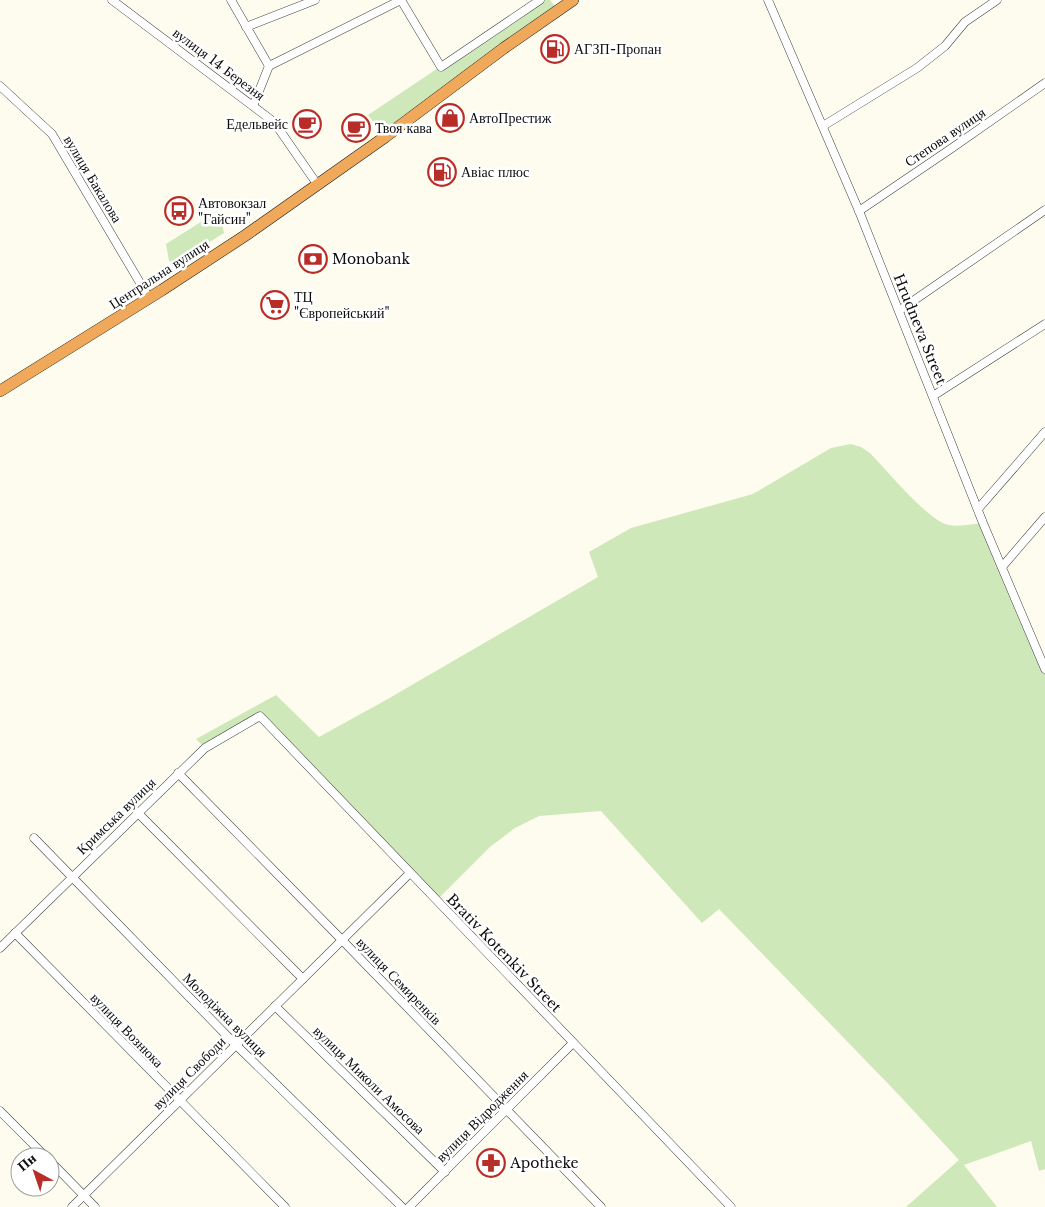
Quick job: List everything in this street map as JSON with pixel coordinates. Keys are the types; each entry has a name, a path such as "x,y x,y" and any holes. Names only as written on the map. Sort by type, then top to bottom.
{"highway":[{"name":"Центральна вулиця","path":"0,391 246,235 385,137 504,48 573,0"}],"street":[{"name":"вулиця 14 Березня","path":"112,0 274,122 317,184"},
{"path":"231,0 269,66"},
{"path":"246,27 315,0"},
{"path":"253,106 269,66 401,0 441,67 540,0"},
{"name":"Hrudneva Street","path":"768,0 900,310 978,509 1045,669"},
{"path":"823,126 917,68 945,46 965,22 997,0"},
{"name":"Степова вулиця","path":"858,210 1045,83"},
{"name":"вулиця Бакалова","path":"0,86 52,134 149,298"},
{"path":"900,310 1045,210"},
{"path":"933,396 1045,324"},
{"path":"978,509 1045,432"},
{"path":"1002,567 1045,517"},
{"name":"Кримська вулиця","path":"0,948 205,748 260,716"},
{"name":"Brativ Kotenkiv Street","path":"260,716 731,1207"},
{"name":"вулиця Семиренків","path":"178,774 601,1207"},
{"path":"138,813 303,979"},
{"name":"Молодіжна вулиця","path":"34,838 236,1045 402,1207"},
{"name":"вулиця Свободи","path":"72,1207 410,873"},
{"name":"вулиця Вознюка","path":"15,933 285,1207"},
{"name":"вулиця Миколи Амосова","path":"275,1006 444,1172"},
{"name":"вулиця Відродження","path":"410,1207 573,1043"},
{"path":"2,1116 35,1147"},
{"path":"60,1171 95,1207"}],"green space":[{"path":"540,0 550,0 558,10 385,137 368,115"},
{"path":"212,215 222,223 224,233 176,263 169,261 166,244"},
{"path":"851,444 861,447 870,453 920,505 941,522 958,526 983,523 1045,669 1045,1169 1039,1171 1031,1141 964,1165 997,1207 906,1207 959,1160 899,1095 719,909 702,923 601,811 539,816 515,828 490,847 437,900 260,716 205,748 196,739 276,695 319,737 598,577 589,552 631,528 753,494 831,448"}],"place":[{"name":"АГЗП-Пропан","path":"555,49"},
{"name":"АвтоПрестиж","path":"450,118"},
{"name":"Едельвейс","path":"307,124"},
{"name":"Твоя кава","path":"356,128"},
{"name":"Авіас плюс","path":"442,172"},
{"name":"Автовокзал \"Гайсин\"","path":"179,211"},
{"name":"Monobank","path":"313,259"},
{"name":"ТЦ \"Європейський\"","path":"275,305"},
{"name":"Apotheke","path":"491,1163"}]}
